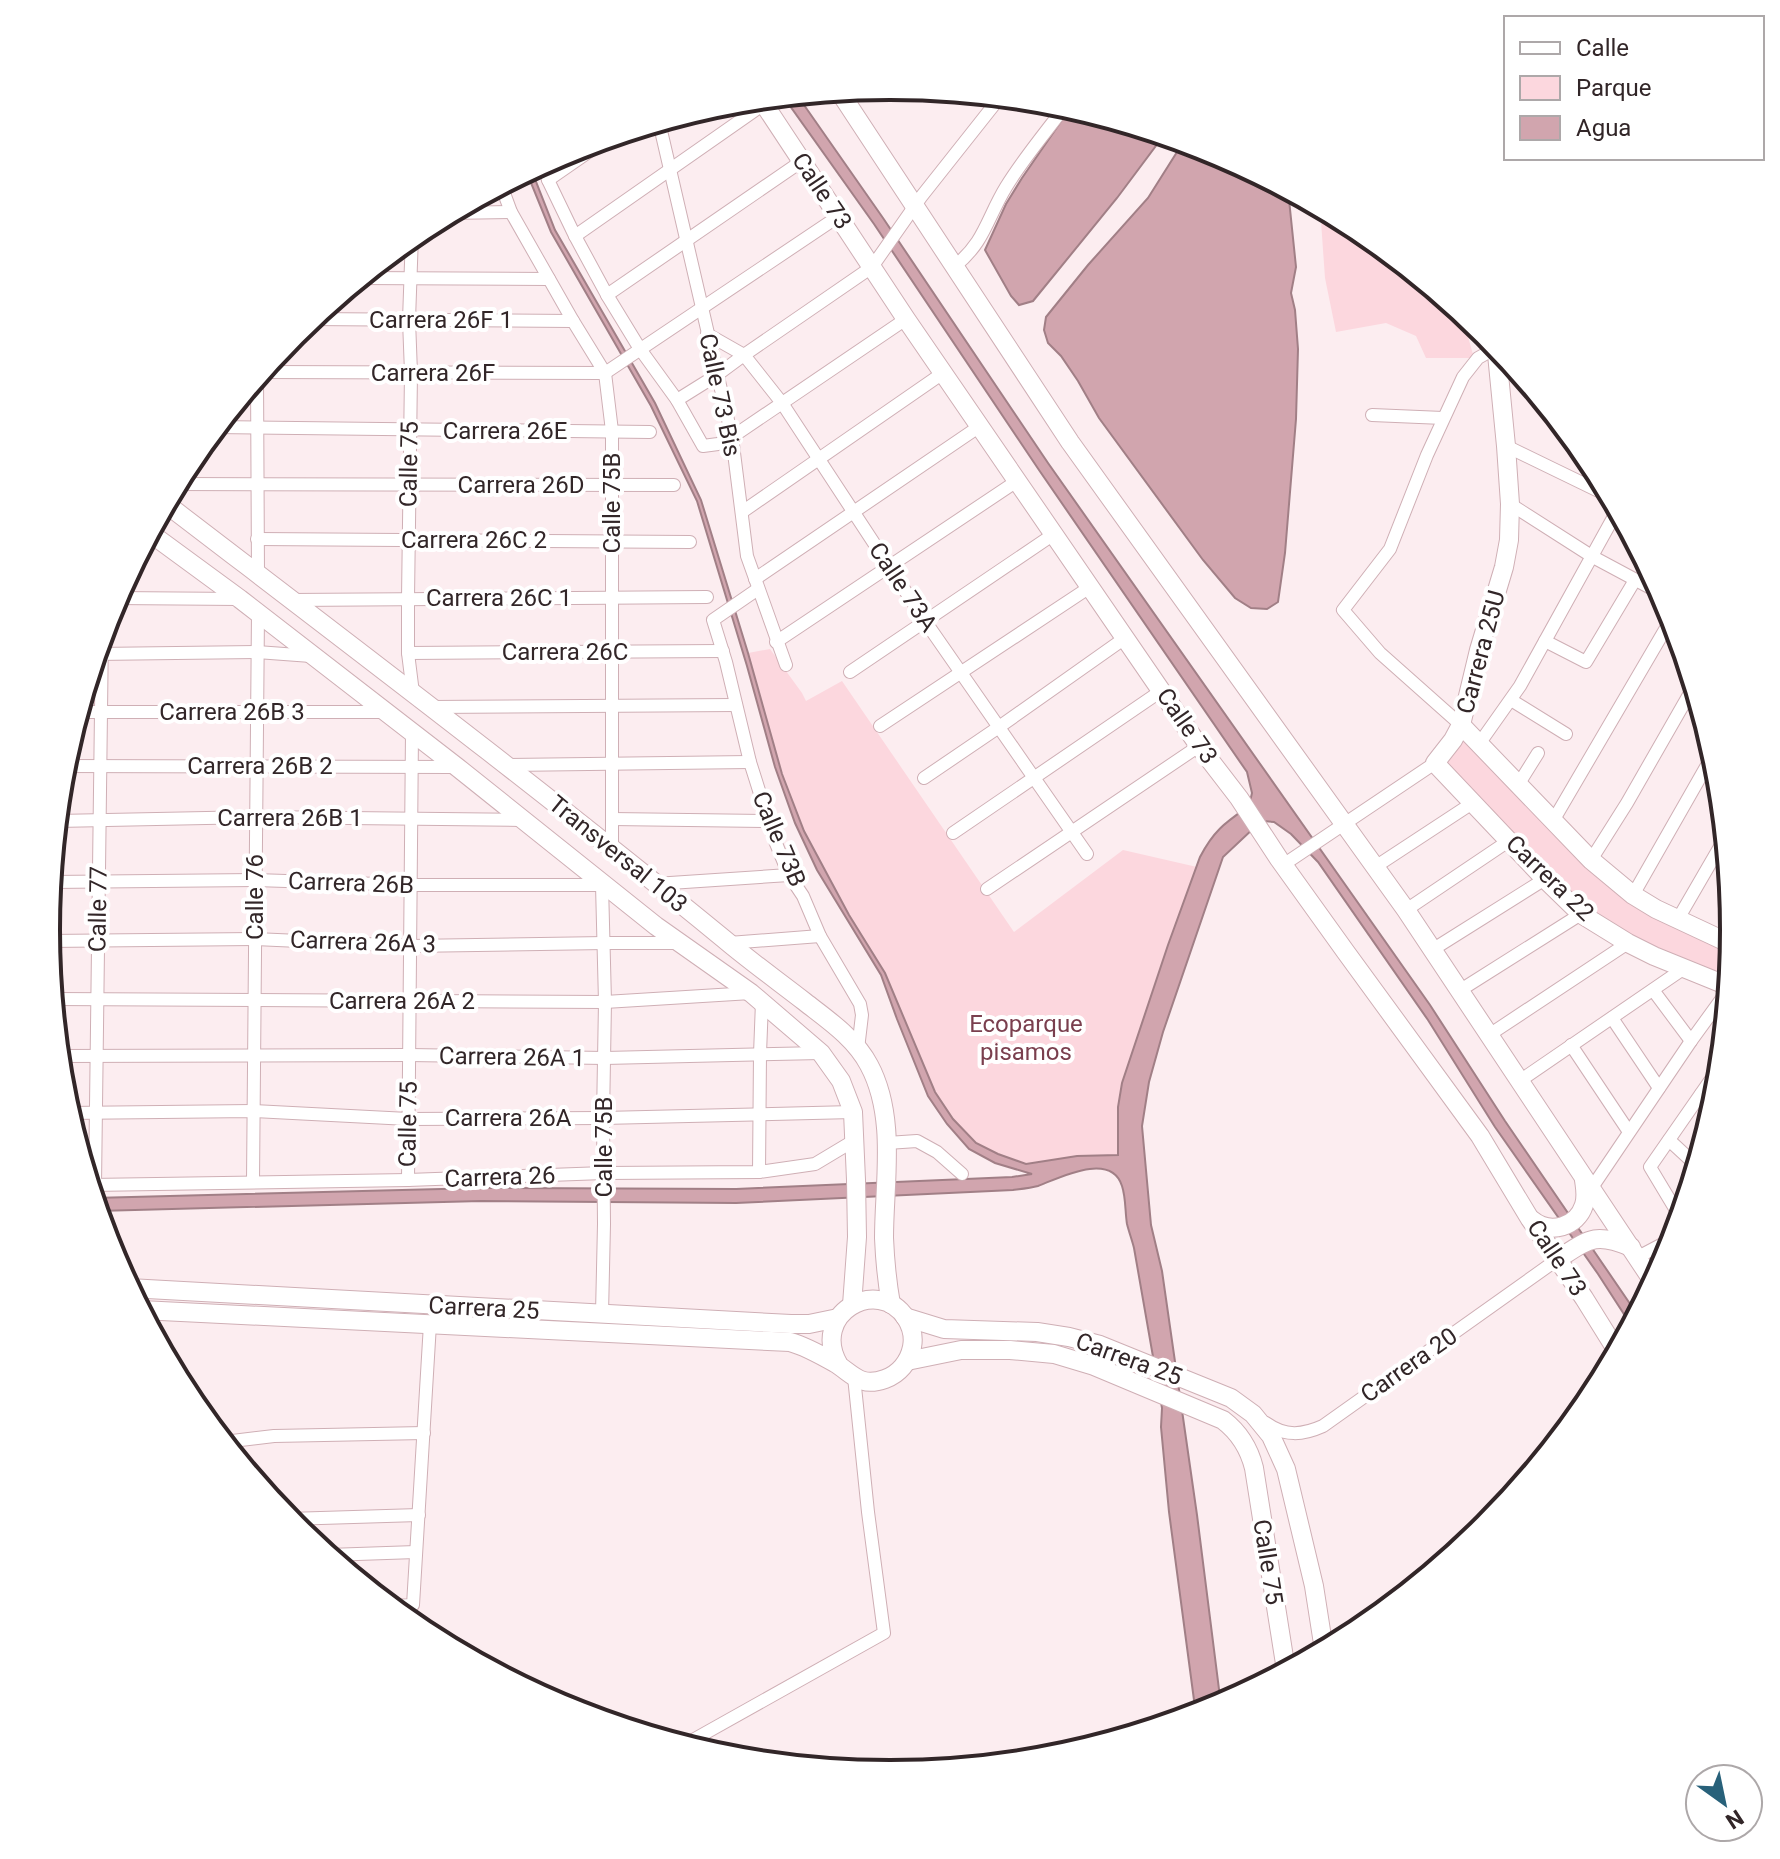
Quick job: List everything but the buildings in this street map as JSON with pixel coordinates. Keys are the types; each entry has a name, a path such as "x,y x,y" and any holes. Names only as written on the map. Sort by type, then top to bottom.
{"main road":[{"path":"845,101 910,214 955,266 1070,442 1340,826 1406,910 1587,1188 1646,1272"},
{"name":"Calle 73","path":"767,109 839,216 876,261 906,319 1199,746 1265,838 1289,860 1538,1223 1565,1254 1611,1341"},
{"name":"Carrera 25U","path":"1435,763 1461,725 1509,540 1510,504 1500,368"},
{"name":"Transversal 103","path":"174,510 507,765 836,1026 858,1049 870,1067 880,1095 887,1143 884,1237 886,1280 891,1304"},
{"name":"Transversal 103","path":"157,541 240,599 457,767 602,885 757,998 821,1053 841,1081 853,1112 857,1237 852,1305"},
{"name":"Carrera 22","path":"1461,725 1591,860 1633,895 1720,939"},
{"name":"Carrera 22","path":"1435,763 1581,914 1628,943 1718,984"},
{"path":"732,980 741,981 749,976 753,968 749,959"},
{"path":"1538,1223 1556,1229 1577,1217 1584,1208 1587,1188"},
{"path":"1565,1254 1604,1238 1628,1248"},
{"name":"Carrera 25","path":"142,1289 791,1324 838,1318"},
{"path":"839,1365 831,1342 838,1318 852,1305 872,1300 891,1304"},
{"name":"Carrera 25","path":"891,1304 905,1317 944,1329 1037,1332 1100,1345 1231,1398 1253,1414 1279,1451"},
{"name":"Carrera 25","path":"153,1311 790,1342 867,1381 883,1380 897,1373 907,1361 950,1351 1010,1350 1054,1354 1094,1366 1223,1420 1240,1436 1250,1454"},
{"path":"905,1317 912,1339 907,1361"},
{"name":"Calle 75","path":"1279,1451 1314,1586 1322,1638"},
{"name":"Calle 75","path":"1250,1454 1284,1659"}],"street":[{"path":"677,400 717,375 876,261 993,106"},
{"path":"575,236 747,112"},
{"path":"955,266 969,255 1005,188 1058,116"},
{"name":"Calle 73 Bis","path":"661,132 732,437 747,556 786,665"},
{"path":"607,295 802,161"},
{"path":"548,180 573,163"},
{"path":"546,174 575,236 638,350 677,400 703,446 718,444 732,437 906,319"},
{"name":"Calle 75B","path":"505,195 511,212 573,321 610,369 612,849"},
{"path":"472,213 511,212"},
{"path":"610,369 839,216"},
{"name":"Calle 75","path":"412,251 408,653 413,693"},
{"path":"376,278 549,279"},
{"name":"Carrera 26F 1","path":"328,319 573,321"},
{"name":"Calle 73A","path":"707,334 744,355 782,403 888,567 1087,854"},
{"path":"1461,725 1380,653 1343,610 1390,549 1463,377 1470,365 1487,353"},
{"name":"Carrera 26F","path":"274,374 610,369"},
{"path":"742,512 943,373"},
{"path":"258,391 258,574"},
{"path":"1372,415 1443,418"},
{"path":"756,584 853,512 980,426"},
{"name":"Carrera 26E","path":"230,427 650,432"},
{"path":"1506,446 1593,488"},
{"path":"776,642 1017,481"},
{"name":"Carrera 26D","path":"190,484 674,485"},
{"path":"1510,504 1593,557 1645,585"},
{"name":"Carrera 25U","path":"1479,744 1511,700 1612,520"},
{"path":"850,672 1054,534"},
{"name":"Carrera 26C 2","path":"257,539 690,542"},
{"path":"1545,641 1586,662 1635,580"},
{"name":"Calle 73B","path":"756,584 713,620 767,821 789,875 860,1004 862,1015 858,1049"},
{"path":"880,726 1090,587"},
{"name":"Carrera 26C 1","path":"291,600 707,597"},
{"path":"129,598 240,599"},
{"name":"Calle 76","path":"253,1181 258,613"},
{"path":"1553,821 1664,631"},
{"path":"924,778 1125,638"},
{"name":"Carrera 26C","path":"408,653 723,651"},
{"path":"107,654 257,652 311,656"},
{"name":"Calle 77","path":"93,1161 100,677"},
{"path":"953,833 1161,691"},
{"path":"1591,860 1687,698"},
{"path":"1511,700 1566,734"},
{"path":"431,707 736,705"},
{"name":"Carrera 26B 3","path":"89,712 386,712"},
{"name":"Calle 75","path":"408,1180 412,733"},
{"path":"987,889 1199,746"},
{"path":"1518,785 1538,753"},
{"path":"507,765 750,762"},
{"name":"Carrera 25U","path":"1289,860 1435,763"},
{"name":"Carrera 26B 2","path":"76,766 457,767"},
{"path":"1633,895 1704,770"},
{"path":"1375,867 1474,802"},
{"name":"Carrera 26B 1","path":"67,821 256,817 523,820"},
{"path":"612,819 767,821"},
{"path":"1406,910 1510,840"},
{"path":"1678,919 1716,854"},
{"path":"655,884 789,875"},
{"path":"1432,950 1545,879"},
{"name":"Carrera 26B","path":"62,882 255,880 410,885 602,885"},
{"name":"Calle 75B","path":"602,885 605,943 602,1314"},
{"path":"1459,991 1581,914"},
{"path":"729,943 820,936"},
{"name":"Carrera 26A 3","path":"60,941 255,939 410,946 679,943"},
{"path":"1489,1035 1628,943"},
{"path":"1518,1082 1683,969"},
{"path":"1653,990 1691,1041"},
{"path":"757,998 759,1172"},
{"name":"Carrera 26A 2","path":"63,999 605,1002 757,998"},
{"path":"1587,1188 1716,1005"},
{"path":"1612,1018 1659,1088"},
{"path":"1571,1045 1629,1132"},
{"name":"Carrera 26A 1","path":"70,1056 605,1058 821,1053"},
{"path":"1673,1205 1650,1167 1704,1089"},
{"name":"Carrera 26A","path":"81,1113 253,1111 408,1119 853,1112"},
{"name":"Carrera 26","path":"101,1185 759,1172 815,1164 855,1140"},
{"path":"1669,1140 1688,1157"},
{"path":"887,1143 917,1141 937,1152 962,1174"},
{"path":"1628,1248 1659,1241"},
{"name":"Carrera 20","path":"1253,1414 1275,1429 1290,1434 1307,1433 1323,1426 1565,1254"},
{"path":"409,1605 413,1605 430,1324"},
{"path":"699,1737 884,1633 854,1377"},
{"path":"236,1441 274,1436 424,1433"},
{"path":"306,1518 419,1515"},
{"path":"344,1554 416,1552"}],"green space":[{"path":"1321,221 1351,239 1437,305 1467,334 1474,358 1426,358 1416,336 1386,323 1336,332 1325,278"},
{"name":"Ecoparque pisamos","path":"770,649 806,701 842,681 1014,932 1123,850 1197,867 1122,1083 1118,1107 1118,1155 1077,1156 1026,1164 976,1143 953,1119 935,1092 885,973 849,915 804,831 782,774 748,653"},
{"path":"1462,736 1586,865 1720,942 1718,973 1632,937 1586,910 1443,762"}],"water":[{"path":"804,105 1048,463 1430,1005 1630,1304 1625,1315 1495,1127 1428,1020 1318,862 1291,834 1274,822 1263,821 1256,826 1223,857 1163,1032 1149,1082 1142,1126 1151,1225 1162,1271 1219,1691 1194,1701 1169,1512 1162,1408 1122,1186 1116,1176 1107,1170 1084,1170 1038,1186 1013,1190 736,1203 481,1201 109,1211 105,1198 481,1188 736,1189 1032,1174 995,1163 969,1149 928,1096 881,975 817,870 795,823 775,767 697,501 651,406 551,232 530,182 535,180 555,230 655,403 701,500 782,774 804,831 849,915 885,973 935,1092 953,1119 976,1143 1026,1164 1077,1156 1118,1155 1118,1107 1122,1083 1168,945 1205,848 1221,828 1249,806 1252,793 1247,772 874,224 790,106"},
{"path":"1064,118 1157,144 1033,301 1019,305 985,250 1022,178"},
{"path":"1177,152 1257,185 1289,202 1296,267 1291,293 1298,349 1296,419 1278,602 1267,609 1251,608 1235,598 1203,560 1099,418 1061,356 1048,343 1044,330 1046,317 1148,198"}]}
